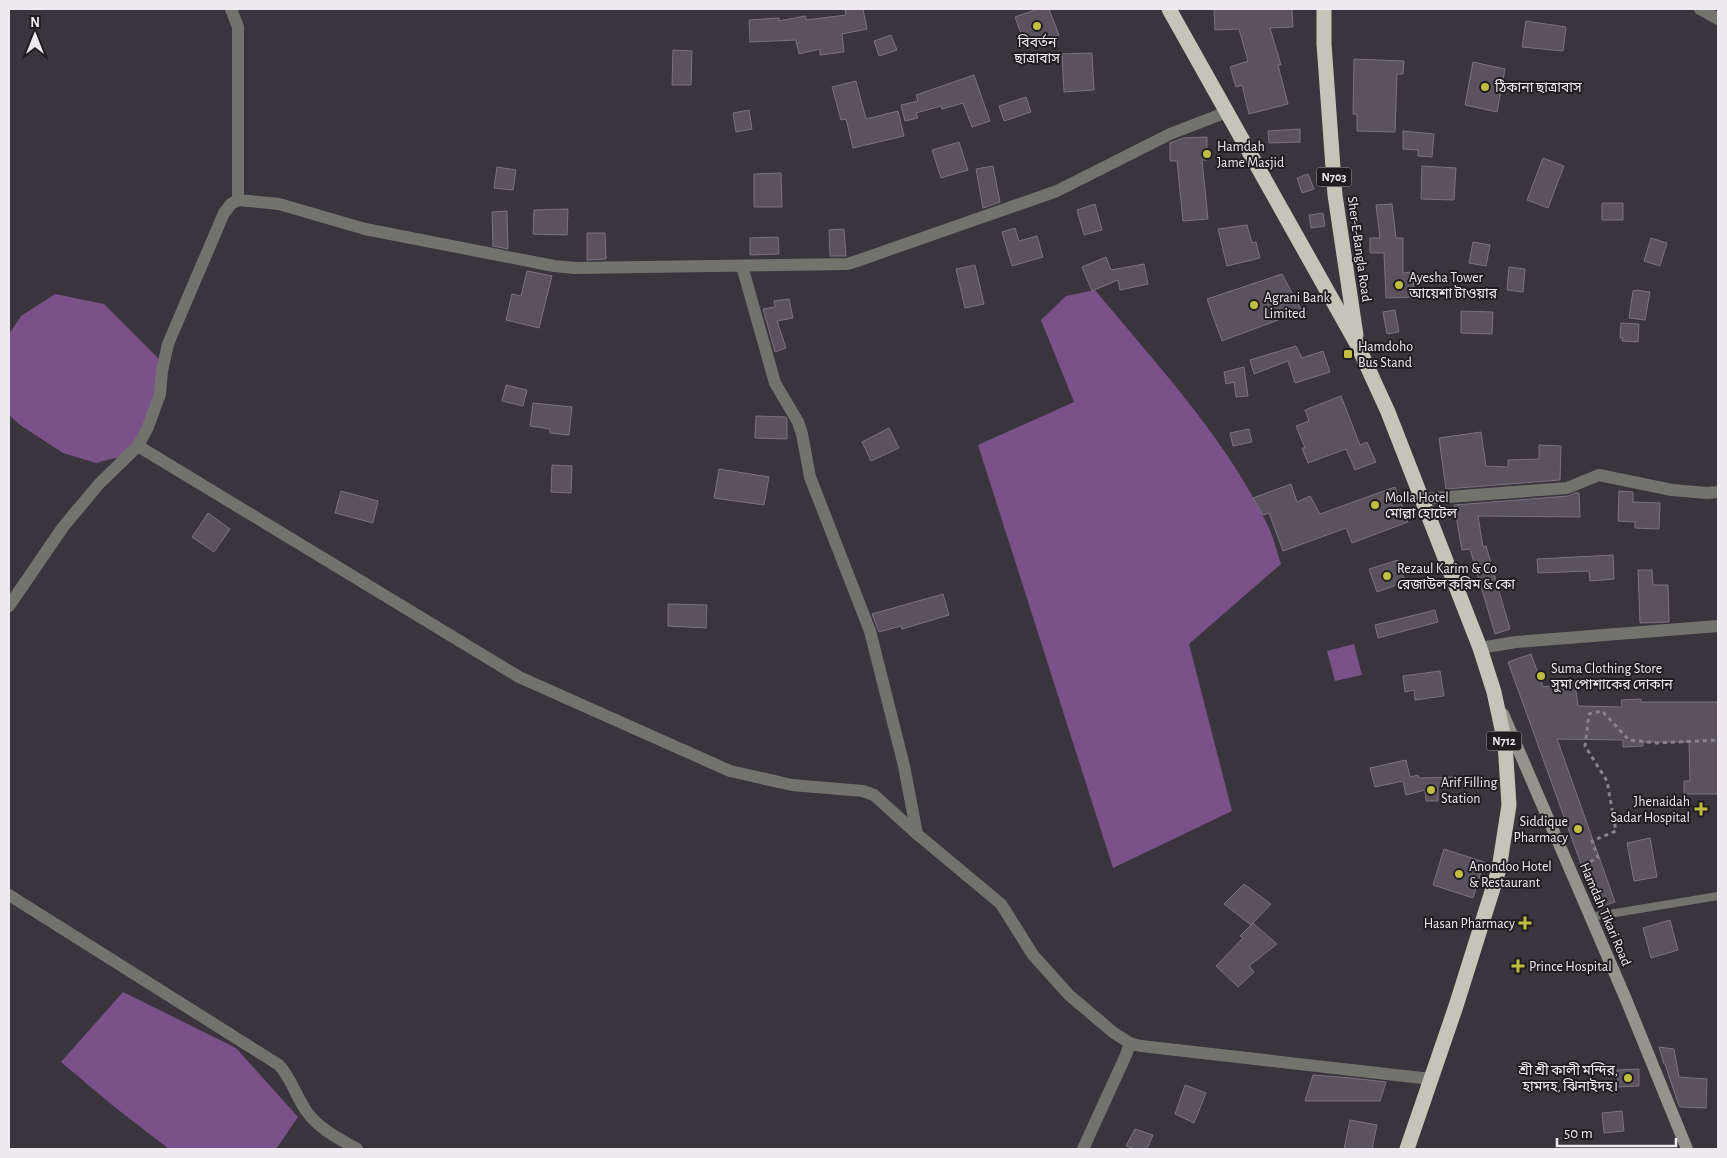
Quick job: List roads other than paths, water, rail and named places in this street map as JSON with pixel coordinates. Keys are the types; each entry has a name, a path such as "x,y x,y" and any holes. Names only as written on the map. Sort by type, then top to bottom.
{"highway":[{"name":"N712","path":"1169,9 1358,344 1388,412 1480,648 1494,692 1505,743 1509,805 1500,860 1456,1006 1407,1149"},
{"name":"Sher-E-Bangla Road","path":"1324,9 1324,44 1335,196 1358,344"}],"street":[{"path":"231,9 238,27 238,200"},
{"path":"1700,9 1718,19"},
{"path":"9,606 62,527 99,484 138,446 148,427 160,394 162,371 168,344 224,213 231,204 238,200 279,204 365,229 554,266 575,268 847,264 1057,191 1170,134 1227,112"},
{"path":"742,266 775,383 800,428 810,477 870,631 904,766 917,834"},
{"path":"138,446 519,678 730,771 792,784 863,791 874,795 917,834 1001,904 1033,955 1069,995 1114,1033 1130,1043 1141,1046 1431,1079"},
{"path":"1422,499 1567,488 1599,475 1672,490 1718,492"},
{"path":"1480,648 1516,642 1718,626"},
{"name":"Hamdah Tikari Road","path":"1494,692 1625,997 1686,1149"},
{"path":"9,895 278,1065 288,1074 307,1112 325,1130 357,1149"},
{"path":"1083,1149 1130,1043"}],"lane":[{"path":"1591,917 1718,896"}],"place":[{"name":"বিবর্তন ছাত্রাবাস","path":"1037,26"},
{"name":"ঠিকানা ছাত্রাবাস","path":"1485,87"},
{"name":"Hamdah Jame Masjid","path":"1207,154"},
{"name":"Ayesha Tower আয়েশা টাওয়ার","path":"1399,285"},
{"name":"Agrani Bank Limited","path":"1254,305"},
{"name":"Hamdoho Bus Stand","path":"1348,354"},
{"name":"Molla Hotel মোল্লা হোটেল","path":"1375,505"},
{"name":"Rezaul Karim & Co রেজাউল করিম & কো","path":"1387,576"},
{"name":"Suma Clothing Store সুমা পোশাকের দোকান","path":"1541,676"},
{"name":"Arif Filling Station","path":"1431,790"},
{"name":"Jhenaidah Sadar Hospital","path":"1701,809"},
{"name":"Siddique Pharmacy","path":"1578,829"},
{"name":"Anondoo Hotel & Restaurant","path":"1459,874"},
{"name":"Hasan Pharmacy","path":"1525,923"},
{"name":"Prince Hospital","path":"1518,966"},
{"name":"শ্রী শ্রী কালী মন্দির, হামদহ, ঝিনাইদহ।","path":"1628,1078"}]}
